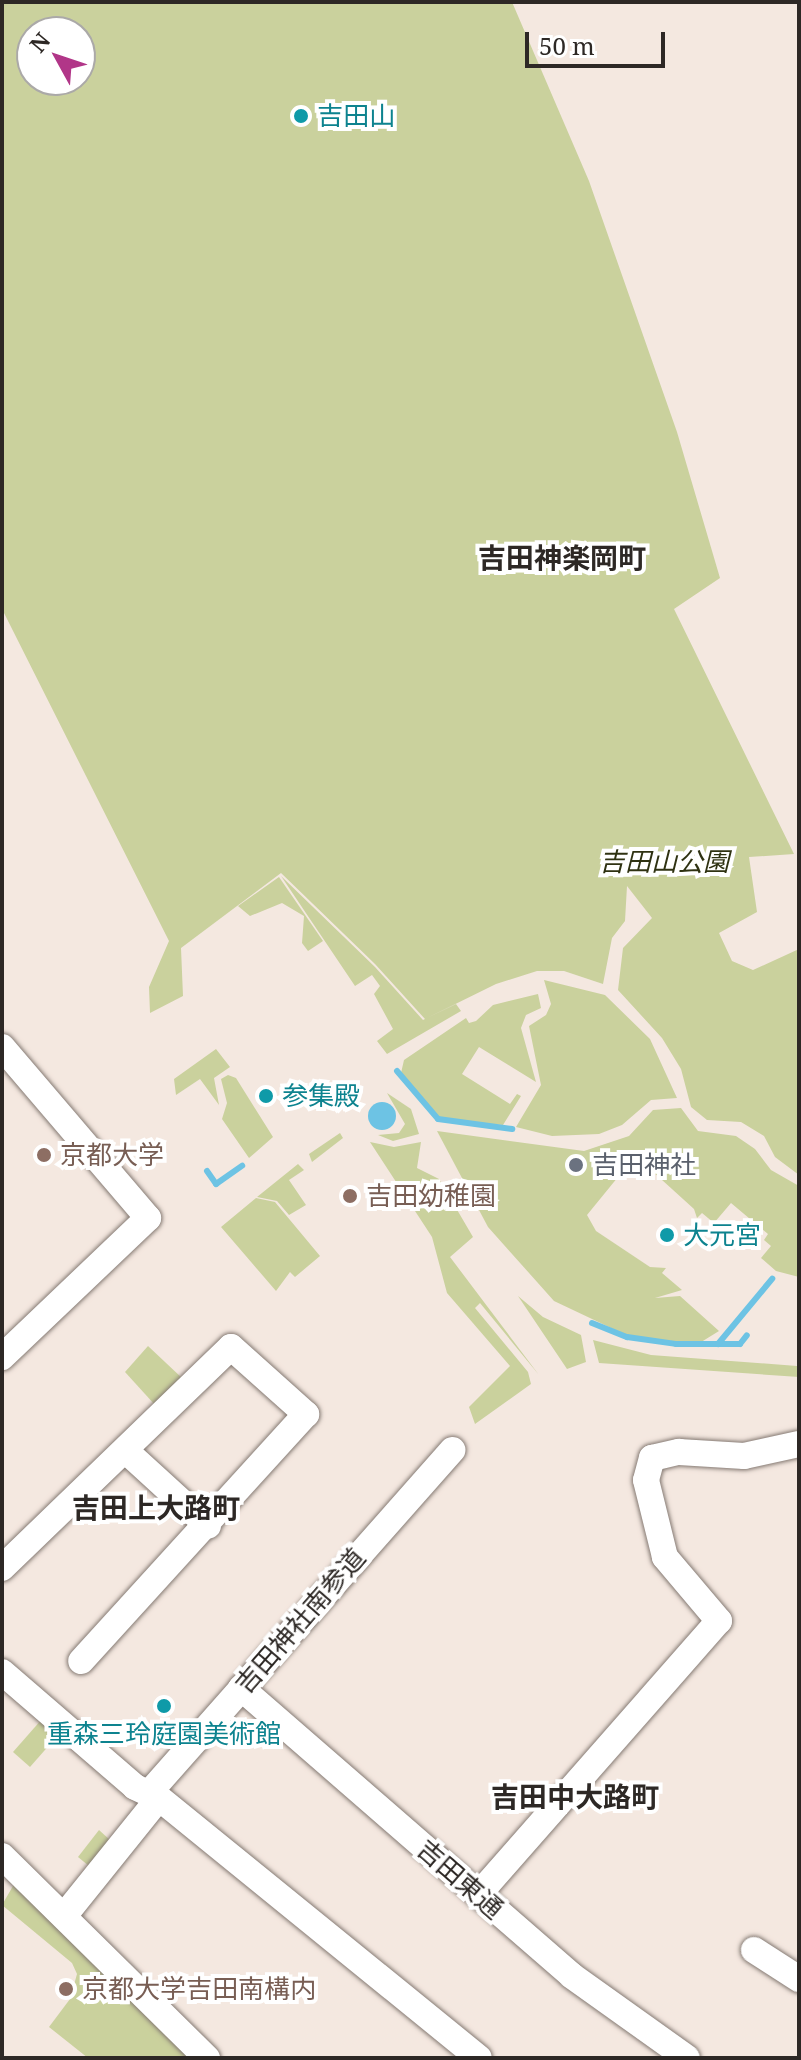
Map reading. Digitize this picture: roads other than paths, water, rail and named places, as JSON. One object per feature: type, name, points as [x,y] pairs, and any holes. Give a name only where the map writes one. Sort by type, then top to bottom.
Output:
[{"type":"street","points":[[2,1047],[148,1218],[2,1357]]},
{"type":"street","points":[[2,1568],[231,1347],[306,1414],[208,1526],[81,1661]]},
{"type":"street","points":[[478,1895],[719,1621],[665,1557],[646,1480],[652,1458],[679,1452],[744,1456],[799,1444]]},
{"type":"street","name":"吉田神社南参道","points":[[64,1916],[154,1796],[241,1688],[452,1450]]},
{"type":"street","points":[[126,1451],[208,1526]]},
{"type":"street","points":[[2,1672],[135,1787],[154,1796],[479,2058]]},
{"type":"street","name":"吉田東通","points":[[241,1688],[572,1976],[687,2058]]},
{"type":"street","points":[[2,1856],[207,2058]]},
{"type":"street","points":[[754,1950],[799,1979]]},
{"type":"water","points":[[382,1102],[392,1106],[396,1116],[392,1126],[382,1130],[372,1126],[368,1116],[372,1106]]},
{"type":"waterway","points":[[397,1071],[438,1119],[512,1129]]},
{"type":"waterway","points":[[207,1171],[216,1184],[242,1166]]},
{"type":"waterway","points":[[718,1344],[772,1279]]},
{"type":"waterway","points":[[592,1323],[627,1337],[676,1344],[740,1344],[747,1335]]},
{"type":"place","name":"吉田山","points":[[301,116]]},
{"type":"place","name":"参集殿","points":[[266,1096]]},
{"type":"place","name":"京都大学","points":[[44,1155]]},
{"type":"place","name":"吉田神社","points":[[576,1165]]},
{"type":"place","name":"吉田幼稚園","points":[[350,1196]]},
{"type":"place","name":"大元宮","points":[[667,1235]]},
{"type":"place","name":"重森三玲庭園美術館","points":[[164,1706]]},
{"type":"place","name":"京都大学吉田南構内","points":[[66,1989]]},
{"type":"district","name":"吉田神楽岡町","points":[[562,557]]},
{"type":"district","name":"吉田上大路町","points":[[156,1507]]},
{"type":"district","name":"吉田中大路町","points":[[575,1796]]},
{"type":"park label","name":"吉田山公園","points":[[664,862]]}]
